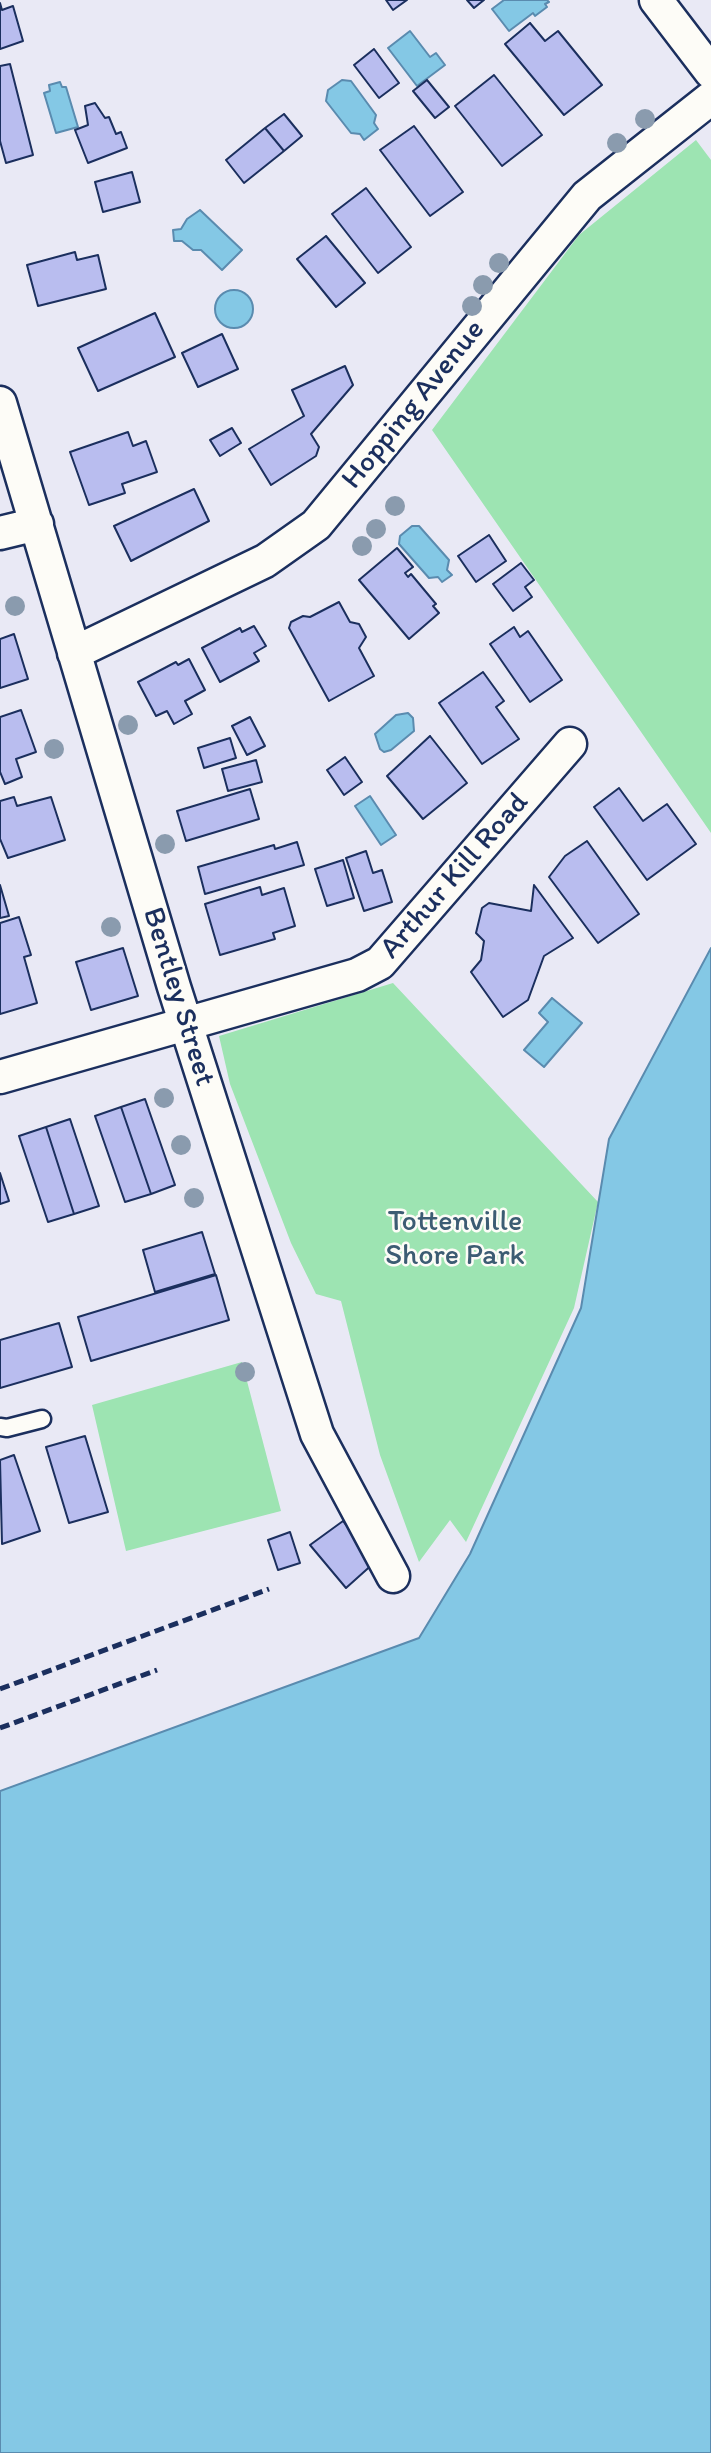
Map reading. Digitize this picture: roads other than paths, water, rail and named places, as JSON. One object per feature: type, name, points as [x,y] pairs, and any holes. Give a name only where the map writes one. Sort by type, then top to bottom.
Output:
[{"type":"street","points":[[656,0],[711,72]]},
{"type":"street","name":"Hopping Avenue","points":[[74,653],[265,561],[316,525],[587,196],[711,98]]},
{"type":"street","name":"Bentley Street","points":[[0,403],[186,1025],[317,1434],[393,1576]]},
{"type":"street","points":[[0,533],[37,524]]},
{"type":"street","name":"Arthur Kill Road","points":[[0,1077],[357,975],[380,963],[570,744]]},
{"type":"lane","points":[[0,1427],[7,1428],[42,1419]]},
{"type":"water","points":[[504,0],[549,2],[545,4],[547,7],[535,16],[533,13],[509,31],[492,9]]},
{"type":"water","points":[[410,31],[430,57],[436,53],[445,65],[417,86],[388,48]]},
{"type":"water","points":[[342,80],[351,81],[376,115],[374,123],[378,129],[364,140],[360,134],[351,133],[326,101],[328,90]]},
{"type":"water","points":[[60,82],[62,87],[66,87],[78,127],[56,133],[44,93],[50,91],[49,85]]},
{"type":"water","points":[[200,210],[242,250],[222,270],[201,250],[193,250],[182,241],[174,241],[173,230],[181,229],[187,219]]},
{"type":"water","points":[[234,290],[248,295],[253,309],[248,323],[234,328],[220,323],[215,309],[220,295]]},
{"type":"water","points":[[412,526],[419,526],[449,560],[447,570],[452,575],[442,582],[438,577],[429,578],[399,544],[400,536]]},
{"type":"water","points":[[408,713],[413,718],[414,731],[391,750],[384,752],[380,749],[375,734],[396,715]]},
{"type":"water","points":[[370,796],[396,835],[381,845],[355,806]]},
{"type":"water","points":[[711,948],[711,2453],[0,2453],[0,1791],[419,1638],[470,1554],[581,1308],[609,1139]]},
{"type":"water","points":[[552,998],[582,1023],[544,1067],[524,1050],[548,1022],[539,1013]]},
{"type":"railway","points":[[0,1689],[269,1589]]},
{"type":"railway","points":[[0,1728],[157,1670]]},
{"type":"park label","name":"Tottenville Shore Park","points":[[455,1239]]}]
